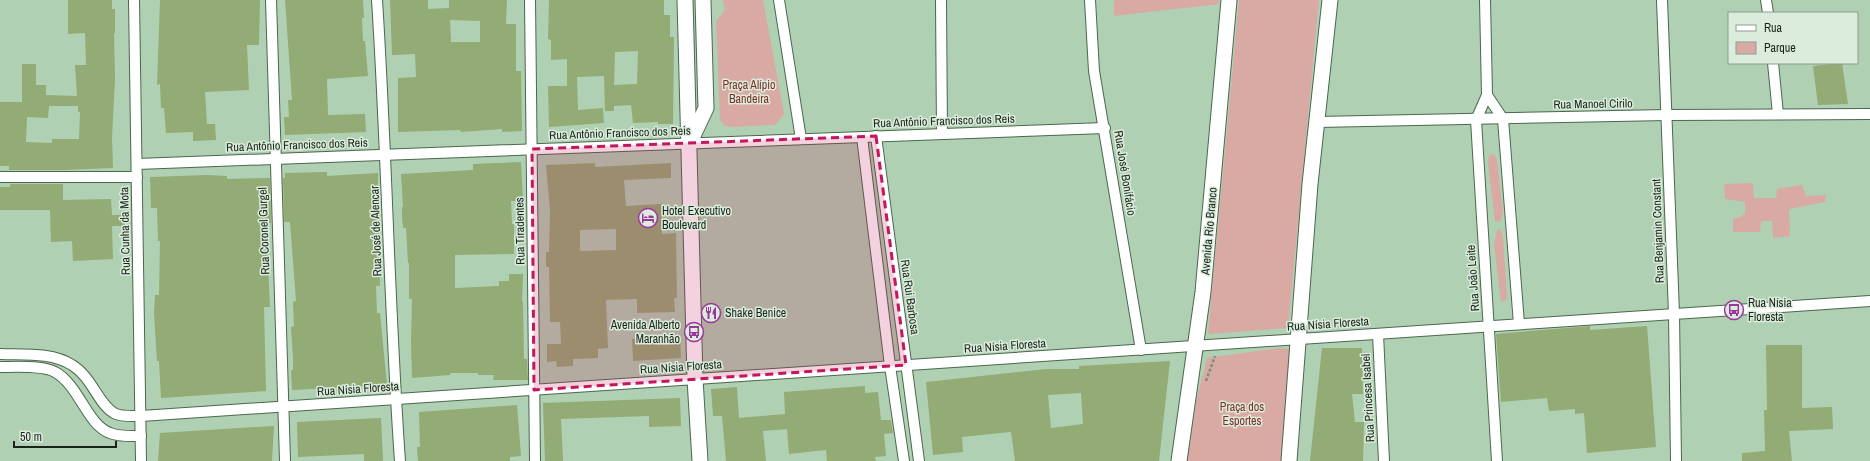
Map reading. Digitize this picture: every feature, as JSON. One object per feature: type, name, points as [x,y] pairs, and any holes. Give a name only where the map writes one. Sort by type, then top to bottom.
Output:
[{"type":"main road","points":[[685,0],[690,143],[695,379],[700,461]]},
{"type":"main road","points":[[690,143],[706,108],[703,0]]},
{"type":"main road","name":"Avenida Rio Branco","points":[[1179,461],[1205,277],[1229,0]]},
{"type":"main road","points":[[1290,461],[1304,261],[1330,0]]},
{"type":"street","name":"Rua Cunha da Mota","points":[[134,0],[141,461]]},
{"type":"street","name":"Rua Coronel Gurgel","points":[[271,0],[285,461]]},
{"type":"street","name":"Rua José de Alencar","points":[[377,0],[386,155],[400,461]]},
{"type":"street","name":"Rua Tiradentes","points":[[530,0],[535,461]]},
{"type":"street","points":[[779,0],[801,139]]},
{"type":"street","points":[[942,0],[942,134]]},
{"type":"street","name":"Rua José Bonifácio","points":[[1090,0],[1094,71],[1105,128],[1141,350]]},
{"type":"street","name":"Rua João Leite","points":[[1485,0],[1487,95],[1476,120],[1497,461]]},
{"type":"street","name":"Rua Benjamin Constant","points":[[1662,0],[1674,314],[1676,461]]},
{"type":"street","points":[[1766,0],[1768,12]]},
{"type":"street","points":[[1773,64],[1778,114]]},
{"type":"street","points":[[1487,95],[1503,119],[1518,324]]},
{"type":"street","name":"Rua Manoel Cirilo","points":[[1317,122],[1667,115],[1870,114]]},
{"type":"street","name":"Rua Antônio Francisco dos Reis","points":[[137,164],[1105,128]]},
{"type":"street","name":"Rua Rui Barbosa","points":[[876,136],[919,460]]},
{"type":"street","points":[[862,137],[890,366],[904,461],[919,460]]},
{"type":"street","points":[[0,177],[137,177]]},
{"type":"street","points":[[875,240],[889,238]]},
{"type":"street","name":"Rua Nísia Floresta","points":[[0,354],[49,356],[61,359],[72,364],[82,372],[105,406],[115,414],[141,416],[1870,301]]},
{"type":"street","name":"Rua Princesa Isabel","points":[[1378,334],[1384,461]]},
{"type":"street","points":[[0,366],[35,368],[54,371],[73,388],[101,427],[109,433],[122,436],[141,436]]},
{"type":"highlighted area","points":[[876,136],[906,365],[534,390],[532,149]]},
{"type":"green space","name":"Praça Alípio Bandeira","points":[[723,0],[763,0],[784,114],[775,125],[731,127],[725,126],[720,120],[716,21],[725,10]]},
{"type":"green space","points":[[1114,0],[1219,0],[1219,4],[1114,16]]},
{"type":"green space","points":[[1239,0],[1319,0],[1288,328],[1208,334]]},
{"type":"green space","points":[[1491,154],[1495,155],[1497,160],[1503,211],[1501,221],[1495,222],[1488,163],[1489,156]]},
{"type":"green space","points":[[1753,183],[1754,198],[1776,198],[1777,189],[1802,185],[1806,196],[1826,195],[1825,202],[1789,209],[1790,236],[1773,238],[1772,221],[1761,221],[1760,232],[1733,232],[1733,219],[1741,217],[1745,213],[1745,202],[1725,199],[1724,184]]},
{"type":"green space","points":[[1500,229],[1503,236],[1507,296],[1506,300],[1501,302],[1494,244],[1497,230]]},
{"type":"green space","name":"Praça dos Esportes","points":[[1279,348],[1289,349],[1293,354],[1285,461],[1186,461],[1188,434],[1207,358]]},
{"type":"building","points":[[68,0],[112,0],[112,9],[115,9],[115,79],[112,138],[113,168],[9,170],[9,166],[0,166],[0,102],[22,102],[22,64],[36,64],[36,85],[46,85],[46,95],[77,96],[75,65],[86,65],[85,33],[68,34]],"holes":[[[49,106],[78,106],[78,112],[80,112],[79,139],[52,139],[52,143],[26,142],[27,117],[48,118]]]},
{"type":"building","points":[[160,0],[260,0],[259,45],[247,45],[249,90],[205,92],[207,124],[215,124],[216,140],[193,141],[193,132],[166,133],[164,108],[161,108],[160,84],[157,85]]},
{"type":"building","points":[[285,0],[363,0],[363,41],[365,41],[368,76],[327,79],[328,115],[365,114],[366,132],[285,135],[284,117],[289,117],[288,100],[292,100]]},
{"type":"building","points":[[390,0],[428,0],[428,9],[449,8],[449,0],[507,0],[506,24],[516,24],[516,71],[521,71],[522,131],[502,132],[502,129],[461,132],[460,130],[398,132],[398,78],[416,77],[415,54],[392,55]],"holes":[[[450,20],[480,21],[480,42],[451,42]]]},
{"type":"building","points":[[549,0],[664,0],[664,15],[670,15],[670,37],[674,37],[673,124],[658,124],[658,122],[633,123],[631,105],[614,106],[614,111],[605,111],[604,76],[577,77],[578,110],[603,108],[604,123],[549,127],[548,86],[567,86],[567,59],[551,60],[551,40],[548,39]],"holes":[[[638,51],[637,84],[614,85],[615,52]]]},
{"type":"building","points":[[1842,64],[1848,104],[1818,105],[1813,66]]},
{"type":"building","points":[[521,162],[523,201],[511,201],[512,224],[514,224],[514,254],[455,255],[455,288],[499,286],[499,281],[509,281],[509,274],[523,274],[522,301],[524,359],[527,359],[528,380],[493,380],[494,375],[478,375],[478,373],[450,373],[450,375],[412,378],[412,299],[409,299],[409,263],[406,228],[403,228],[402,217],[403,207],[401,174],[473,170],[473,164]]},
{"type":"building","points":[[595,163],[595,167],[671,163],[671,178],[624,180],[626,206],[661,204],[662,234],[676,233],[677,298],[674,298],[675,312],[637,313],[637,299],[606,300],[608,348],[598,349],[598,358],[573,359],[573,366],[557,367],[556,361],[547,362],[547,344],[561,344],[560,322],[550,322],[549,267],[546,267],[546,252],[549,252],[550,211],[546,165]],"holes":[[[616,229],[616,250],[580,251],[580,230]]]},
{"type":"building","points":[[327,172],[327,176],[378,173],[378,188],[373,188],[374,216],[378,216],[379,237],[380,286],[376,286],[377,313],[380,313],[387,385],[292,390],[291,370],[293,370],[293,358],[291,327],[294,326],[293,302],[296,301],[290,222],[284,222],[283,178],[285,178],[285,173]]},
{"type":"building","points":[[207,175],[227,176],[227,179],[270,178],[271,223],[266,223],[270,307],[264,307],[266,391],[161,398],[154,313],[155,295],[159,295],[160,241],[158,241],[157,208],[151,208],[150,177]]},
{"type":"building","points":[[10,184],[63,184],[63,200],[111,199],[112,215],[125,215],[125,226],[112,226],[113,259],[73,261],[72,241],[51,242],[50,210],[0,210],[0,187],[10,187]]},
{"type":"building","points":[[1590,326],[1590,330],[1647,326],[1656,447],[1587,453],[1584,413],[1575,414],[1575,409],[1549,411],[1547,398],[1501,402],[1496,334]]},
{"type":"building","points":[[680,336],[681,358],[633,361],[632,339]]},
{"type":"building","points":[[1766,345],[1802,345],[1802,408],[1832,407],[1833,429],[1789,431],[1792,461],[1742,461],[1742,453],[1765,451],[1764,410],[1767,410]]},
{"type":"building","points":[[1322,348],[1362,348],[1363,394],[1352,394],[1355,422],[1364,422],[1363,461],[1310,461]]},
{"type":"building","points":[[1170,361],[1159,461],[1015,461],[1011,432],[962,437],[963,452],[933,455],[926,382],[1046,369],[1079,369],[1079,366]],"holes":[[[1081,393],[1083,424],[1051,428],[1048,395]]]},
{"type":"building","points":[[865,386],[865,393],[878,392],[881,420],[891,420],[893,433],[884,434],[886,456],[875,457],[876,461],[827,461],[826,450],[789,454],[787,429],[763,431],[766,461],[726,461],[722,416],[713,416],[711,389],[737,387],[739,418],[785,414],[784,392]]},
{"type":"building","points":[[680,398],[681,426],[649,427],[649,416],[561,419],[563,461],[545,461],[543,403]]},
{"type":"building","points":[[517,405],[521,456],[510,457],[510,461],[418,461],[417,447],[420,447],[419,412]]},
{"type":"building","points":[[381,418],[383,461],[364,461],[364,454],[298,457],[297,422]]},
{"type":"building","points":[[274,426],[272,461],[158,461],[160,433]]},
{"type":"place","name":"Hotel Executivo Boulevard","points":[[648,218]]},
{"type":"place","name":"Rua Nísia Floresta","points":[[1734,310]]},
{"type":"place","name":"Shake Benice","points":[[711,313]]},
{"type":"place","name":"Avenida Alberto Maranhão","points":[[694,332]]}]
